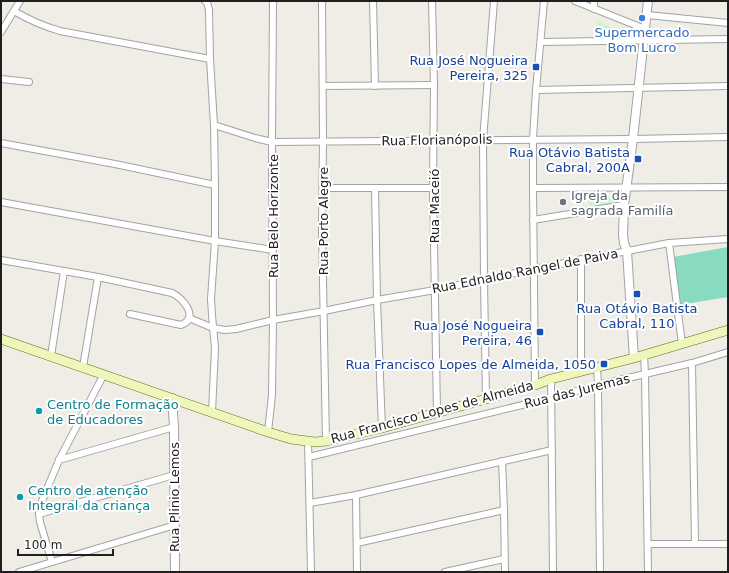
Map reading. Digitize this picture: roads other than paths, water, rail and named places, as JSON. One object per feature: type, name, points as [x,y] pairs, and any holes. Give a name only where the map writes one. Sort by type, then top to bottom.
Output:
[{"type":"main road","name":"Rua Francisco Lopes de Almeida","points":[[1,339],[268,432],[292,439],[315,442],[326,441],[382,428],[535,385],[551,379],[634,358],[728,330]]},
{"type":"street","points":[[1,32],[20,1]]},
{"type":"street","name":"Rua Belo Horizonte","points":[[268,432],[272,395],[273,320],[273,1]]},
{"type":"street","name":"Rua Porto Alegre","points":[[322,1],[322,188],[326,441]]},
{"type":"street","points":[[373,1],[374,86]]},
{"type":"street","name":"Rua Maceió","points":[[432,1],[437,412]]},
{"type":"street","points":[[486,399],[483,140],[494,1]]},
{"type":"street","points":[[535,385],[533,139],[544,1]]},
{"type":"street","points":[[575,1],[645,29]]},
{"type":"street","points":[[594,1],[594,9]]},
{"type":"street","points":[[634,358],[628,251],[623,236],[624,205],[639,88],[648,1]]},
{"type":"street","points":[[206,2],[209,10],[215,185],[215,241],[211,299],[215,348],[212,412]]},
{"type":"street","points":[[14,11],[31,21],[60,31],[210,59]]},
{"type":"street","points":[[647,15],[728,23]]},
{"type":"street","points":[[541,42],[728,39]]},
{"type":"street","points":[[1,79],[28,82]]},
{"type":"street","points":[[323,86],[434,85]]},
{"type":"street","points":[[536,90],[728,86]]},
{"type":"street","name":"Rua Florianópolis","points":[[214,125],[272,142],[728,137]]},
{"type":"street","points":[[1,143],[116,164],[215,185]]},
{"type":"street","points":[[533,188],[728,187]]},
{"type":"street","points":[[322,188],[434,188]]},
{"type":"street","points":[[375,188],[377,300],[382,428]]},
{"type":"street","points":[[1,202],[215,241],[273,250]]},
{"type":"street","points":[[533,220],[624,205]]},
{"type":"street","name":"Rua Ednaldo Rangel de Paiva","points":[[188,318],[213,328],[225,330],[236,329],[273,320],[435,290],[581,259],[669,243],[728,238]]},
{"type":"street","points":[[669,243],[682,344]]},
{"type":"street","points":[[581,259],[582,372]]},
{"type":"street","points":[[1,260],[98,277],[172,293],[186,305],[189,311],[185,324],[181,325],[130,314]]},
{"type":"street","points":[[51,356],[64,271]]},
{"type":"street","points":[[82,367],[98,277]]},
{"type":"street","name":"Rua das Juremas","points":[[309,457],[692,363],[728,352]]},
{"type":"street","points":[[644,355],[648,572]]},
{"type":"street","points":[[692,363],[695,544]]},
{"type":"street","points":[[597,367],[600,572]]},
{"type":"street","points":[[52,562],[40,522],[39,514],[42,501],[59,460],[104,374]]},
{"type":"street","points":[[551,379],[552,572]]},
{"type":"street","name":"Rua Plinio Lemos","points":[[172,398],[174,427],[175,572]]},
{"type":"street","points":[[59,460],[174,427]]},
{"type":"street","points":[[308,441],[311,572]]},
{"type":"street","points":[[310,503],[356,495],[552,450]]},
{"type":"street","points":[[502,461],[504,572]]},
{"type":"street","points":[[39,514],[174,475]]},
{"type":"street","points":[[356,495],[357,572]]},
{"type":"street","points":[[357,543],[504,510]]},
{"type":"street","points":[[18,572],[28,571],[52,562],[175,526]]},
{"type":"street","points":[[648,544],[728,544]]},
{"type":"street","points":[[445,572],[504,559]]},
{"type":"place","name":"Supermercado Bom Lucro","points":[[642,18]]},
{"type":"place","name":"Rua José Nogueira Pereira, 325","points":[[536,67]]},
{"type":"place","name":"Rua Otávio Batista Cabral, 200A","points":[[638,159]]},
{"type":"place","name":"Igreja da sagrada Familía","points":[[563,202]]},
{"type":"place","name":"Rua Otávio Batista Cabral, 110","points":[[637,294]]},
{"type":"place","name":"Rua José Nogueira Pereira, 46","points":[[540,332]]},
{"type":"place","name":"Rua Francisco Lopes de Almeida, 1050","points":[[604,364]]},
{"type":"place","name":"Centro de Formação de Educadores","points":[[39,411]]},
{"type":"place","name":"Centro de atenção Integral da criança","points":[[20,497]]}]
